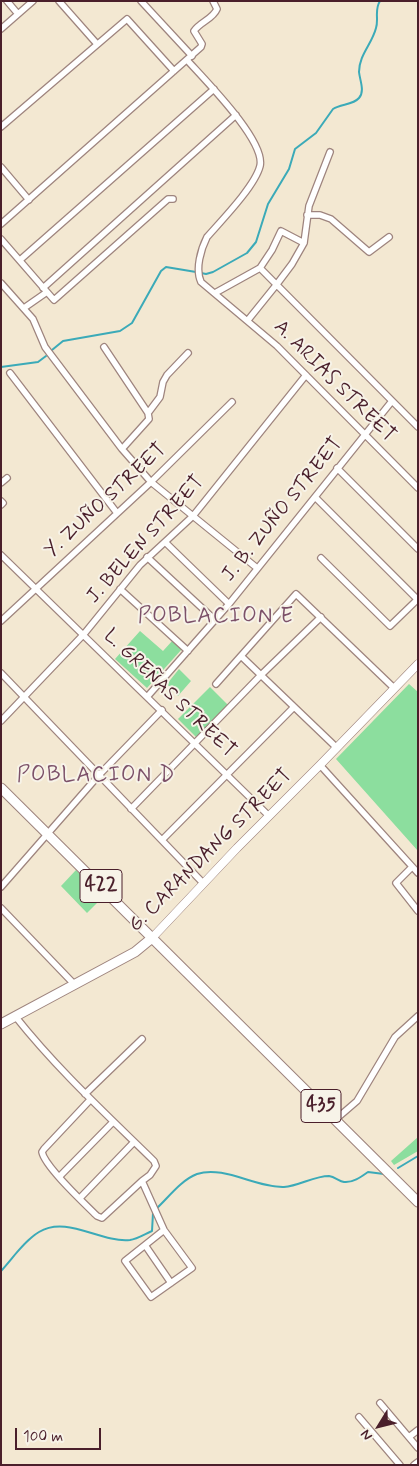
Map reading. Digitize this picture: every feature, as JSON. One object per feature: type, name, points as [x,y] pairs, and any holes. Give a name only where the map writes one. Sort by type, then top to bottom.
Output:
[{"type":"main road","name":"G. CARANDANG STREET","points":[[1,1024],[135,952],[152,938],[203,883],[418,664]]},
{"type":"main road","name":"422","points":[[1,788],[152,938]]},
{"type":"main road","name":"435","points":[[152,938],[418,1202]]},
{"type":"street","points":[[7,1],[18,14]]},
{"type":"street","points":[[1,29],[33,1]]},
{"type":"street","points":[[58,1],[97,44]]},
{"type":"street","points":[[24,308],[236,115],[141,1]]},
{"type":"street","points":[[1,224],[189,58],[202,44],[194,30],[215,13],[217,9],[213,1]]},
{"type":"street","points":[[1,127],[127,19],[174,71]]},
{"type":"street","points":[[20,260],[214,89]]},
{"type":"street","name":"A. ARIAS STREET","points":[[236,115],[257,147],[261,156],[260,165],[251,184],[203,244],[198,276],[203,285],[248,320],[306,375],[418,488]]},
{"type":"street","points":[[248,320],[292,264],[304,243],[307,215],[330,152]]},
{"type":"street","points":[[1,167],[29,200]]},
{"type":"street","points":[[1,239],[54,300],[168,199],[173,199]]},
{"type":"street","points":[[307,215],[320,215],[331,219],[369,252],[389,237]]},
{"type":"street","points":[[215,293],[260,268],[272,250],[281,231],[304,243]]},
{"type":"street","points":[[260,268],[418,427]]},
{"type":"street","points":[[2,286],[33,319],[45,347],[122,449],[151,482],[257,568]]},
{"type":"street","points":[[104,347],[148,413],[149,419],[146,424],[122,449]]},
{"type":"street","points":[[148,413],[160,397],[163,382],[167,375],[188,353]]},
{"type":"street","points":[[10,373],[118,513]]},
{"type":"street","name":"J. BELEN STREET","points":[[1,721],[84,634],[147,557],[193,516],[306,375]]},
{"type":"street","name":"J. B. ZUÑO STREET","points":[[147,697],[229,604],[392,401]]},
{"type":"street","name":"Y. ZUÑO STREET","points":[[1,622],[151,482],[232,402]]},
{"type":"street","points":[[337,468],[418,550]]},
{"type":"street","points":[[1,483],[7,478]]},
{"type":"street","points":[[315,497],[418,599],[390,626],[321,558]]},
{"type":"street","points":[[1,501],[3,503],[1,505]]},
{"type":"street","points":[[165,542],[229,604]]},
{"type":"street","name":"L. GREÑAS STREET","points":[[1,555],[269,816]]},
{"type":"street","points":[[147,557],[215,620]]},
{"type":"street","points":[[120,589],[188,651]]},
{"type":"street","points":[[216,684],[296,594],[394,688]]},
{"type":"street","points":[[131,809],[320,617]]},
{"type":"street","points":[[241,656],[337,748]]},
{"type":"street","points":[[1,673],[203,883]]},
{"type":"street","points":[[162,840],[294,707]]},
{"type":"street","points":[[1,887],[100,775],[162,710]]},
{"type":"street","points":[[320,765],[418,872]]},
{"type":"street","points":[[412,867],[396,883],[418,910]]},
{"type":"street","points":[[1,908],[74,984]]},
{"type":"street","points":[[15,1016],[51,1059],[156,1166],[150,1175],[102,1218],[97,1216],[59,1177],[42,1152],[90,1100]]},
{"type":"street","points":[[335,1120],[357,1101],[395,1037],[418,1016]]},
{"type":"street","points":[[85,1094],[142,1039]]},
{"type":"street","points":[[59,1177],[112,1123]]},
{"type":"street","points":[[80,1198],[134,1142]]},
{"type":"street","points":[[142,1181],[164,1230],[192,1268],[151,1297],[125,1262],[164,1230]]},
{"type":"street","points":[[145,1246],[171,1283]]},
{"type":"street","points":[[380,1403],[418,1448]]},
{"type":"street","points":[[359,1417],[400,1465]]},
{"type":"street","points":[[409,1437],[418,1430]]},
{"type":"street","points":[[414,1465],[418,1462]]},
{"type":"green space","points":[[140,631],[163,651],[173,640],[182,649],[147,688],[115,659]]},
{"type":"green space","points":[[179,669],[191,681],[178,696],[167,684]]},
{"type":"green space","points":[[409,684],[418,692],[418,851],[336,759]]},
{"type":"green space","points":[[210,687],[228,705],[197,738],[178,719]]},
{"type":"green space","points":[[76,870],[103,897],[87,913],[61,886]]},
{"type":"green space","points":[[418,1137],[418,1151],[394,1165],[391,1161]]},
{"type":"waterway","points":[[201,273],[213,272],[247,253],[256,242],[268,204],[289,169],[295,149],[316,133],[333,109],[354,102],[361,95],[362,89],[359,72],[361,60],[376,28],[377,8],[380,1]]},
{"type":"waterway","points":[[52,350],[63,341],[120,331],[132,323],[161,271],[166,267],[196,272]]},
{"type":"waterway","points":[[1,367],[38,362],[46,356]]},
{"type":"waterway","points":[[398,1168],[418,1156]]},
{"type":"waterway","points":[[156,1209],[186,1180],[197,1174],[207,1172],[229,1174],[262,1184],[284,1187],[323,1176],[351,1182],[368,1172],[384,1174]]},
{"type":"waterway","points":[[1,1271],[28,1240],[39,1232],[61,1226],[107,1238],[130,1240],[152,1231],[153,1213]]},
{"type":"district","name":"POBLACION E","points":[[216,617]]},
{"type":"district","name":"POBLACION D","points":[[96,776]]}]
